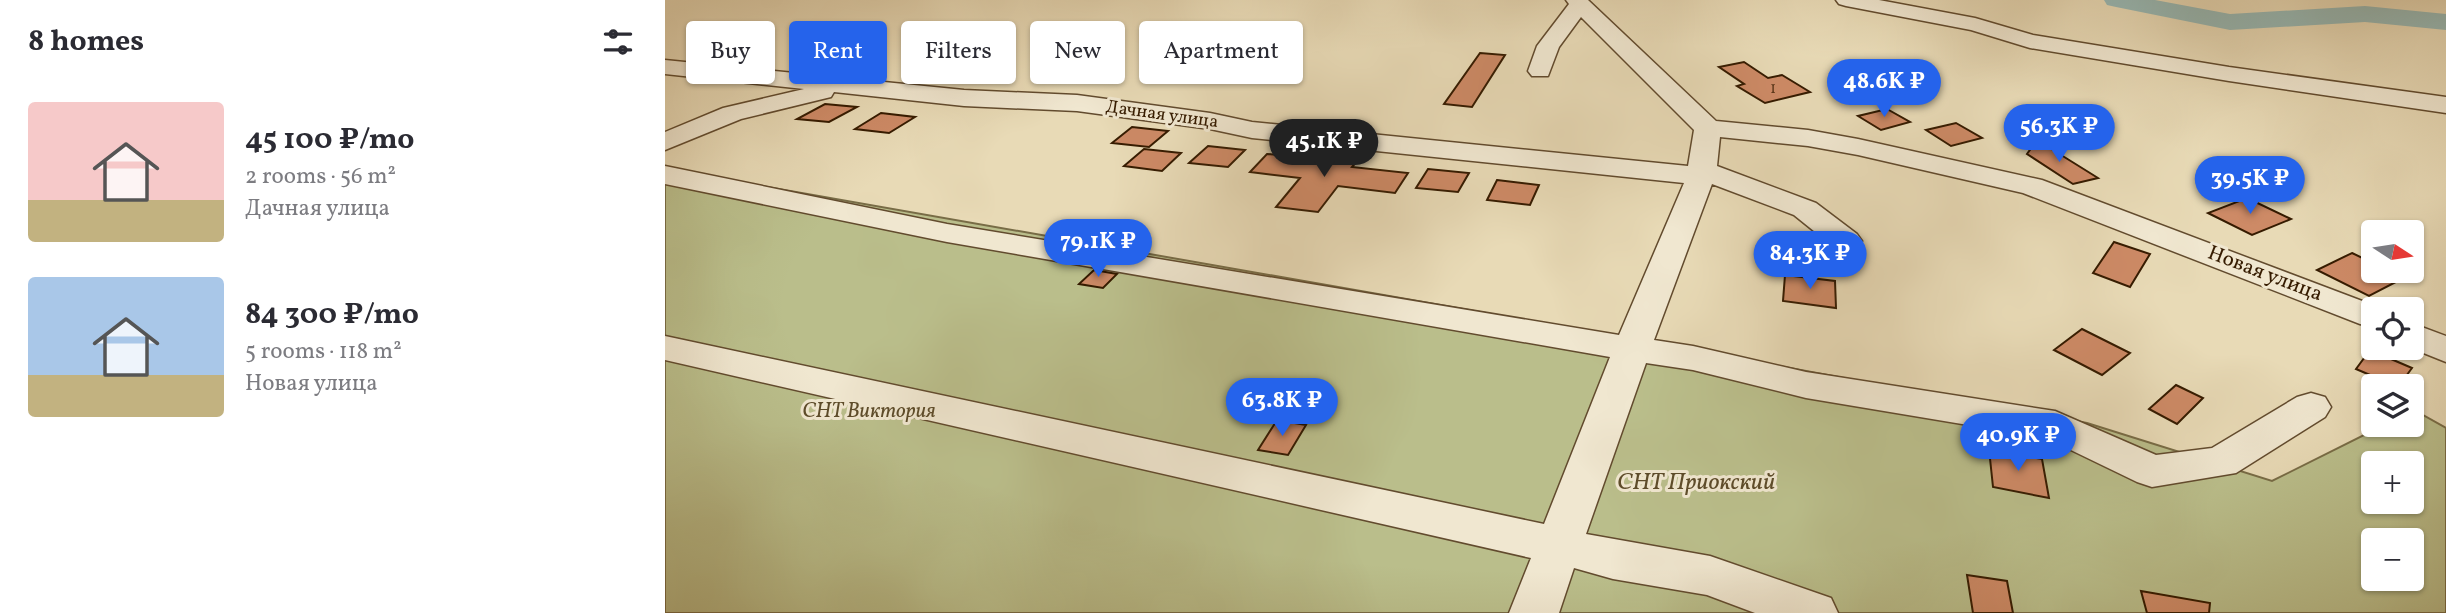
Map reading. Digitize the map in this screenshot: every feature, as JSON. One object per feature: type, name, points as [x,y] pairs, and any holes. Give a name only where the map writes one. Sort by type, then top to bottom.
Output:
[{"type":"street","points":[[1846,0],[1975,24],[2030,41],[2229,74],[2446,105]]},
{"type":"street","points":[[1534,613],[1701,173],[1708,128],[1578,2],[1548,46],[1541,71]]},
{"type":"street","name":"Дачная улица","points":[[665,67],[964,98],[1077,103],[1197,119],[1252,130],[1701,173],[1805,209],[1846,241]]},
{"type":"street","points":[[665,142],[732,113],[849,86]]},
{"type":"street","name":"Новая улица","points":[[1708,128],[1845,145],[2032,186],[2361,311]]},
{"type":"street","points":[[665,175],[947,233],[1693,358],[1806,384],[2055,425],[2152,471],[2221,462],[2311,407]]},
{"type":"street","points":[[2424,340],[2446,350]]},
{"type":"street","points":[[665,348],[1561,546],[1613,560],[1710,576],[1813,613]]},
{"type":"green space","name":"СНТ Виктория","points":[[665,169],[1617,336],[2087,423],[2272,481],[2361,436],[2424,437],[2424,416],[2446,428],[2446,613],[665,613]]},
{"type":"building","points":[[1480,53],[1505,55],[1472,107],[1444,104]]},
{"type":"building","points":[[1744,62],[1768,78],[1782,75],[1810,92],[1765,103],[1737,86],[1744,84],[1719,67]]},
{"type":"building","points":[[825,104],[857,107],[829,122],[797,119]]},
{"type":"building","points":[[1887,109],[1910,122],[1881,130],[1858,116]]},
{"type":"building","points":[[881,113],[915,117],[889,133],[855,129]]},
{"type":"building","points":[[1956,123],[1982,138],[1951,146],[1926,130]]},
{"type":"building","points":[[1132,127],[1168,131],[1149,147],[1112,143]]},
{"type":"building","points":[[2037,140],[2098,178],[2073,184],[2027,154]]},
{"type":"building","points":[[1208,146],[1245,150],[1228,167],[1189,163]]},
{"type":"building","points":[[1144,149],[1181,153],[1162,171],[1124,166]]},
{"type":"building","points":[[1267,154],[1358,160],[1352,167],[1408,173],[1395,193],[1338,186],[1318,212],[1276,207],[1300,178],[1250,172]]},
{"type":"building","points":[[1428,169],[1469,173],[1458,192],[1416,188]]},
{"type":"building","points":[[1497,180],[1539,185],[1530,205],[1487,200]]},
{"type":"building","points":[[2247,198],[2291,219],[2252,235],[2208,213]]},
{"type":"building","points":[[2114,242],[2150,254],[2130,287],[2093,273]]},
{"type":"building","points":[[2352,253],[2361,257],[2361,284],[2392,284],[2369,296],[2317,270]]},
{"type":"building","points":[[1094,270],[1117,274],[1103,288],[1079,284]]},
{"type":"building","points":[[1785,275],[1835,281],[1836,308],[1783,301]]},
{"type":"building","points":[[2082,329],[2130,353],[2102,375],[2054,350]]},
{"type":"building","points":[[2363,360],[2393,360],[2412,368],[2408,374],[2368,374],[2356,369]]},
{"type":"building","points":[[2176,385],[2203,398],[2177,424],[2149,409]]},
{"type":"building","points":[[1277,420],[1306,425],[1288,455],[1258,450]]},
{"type":"building","points":[[1989,449],[2042,459],[2049,498],[1993,487]]},
{"type":"building","points":[[1967,575],[2007,581],[2013,613],[1973,613]]},
{"type":"building","points":[[2141,591],[2210,603],[2209,613],[2147,613]]},
{"type":"waterway","points":[[2116,0],[2230,22],[2365,14],[2446,22]]},
{"type":"park label","name":"СНТ Приокский","points":[[1696,483]]}]
